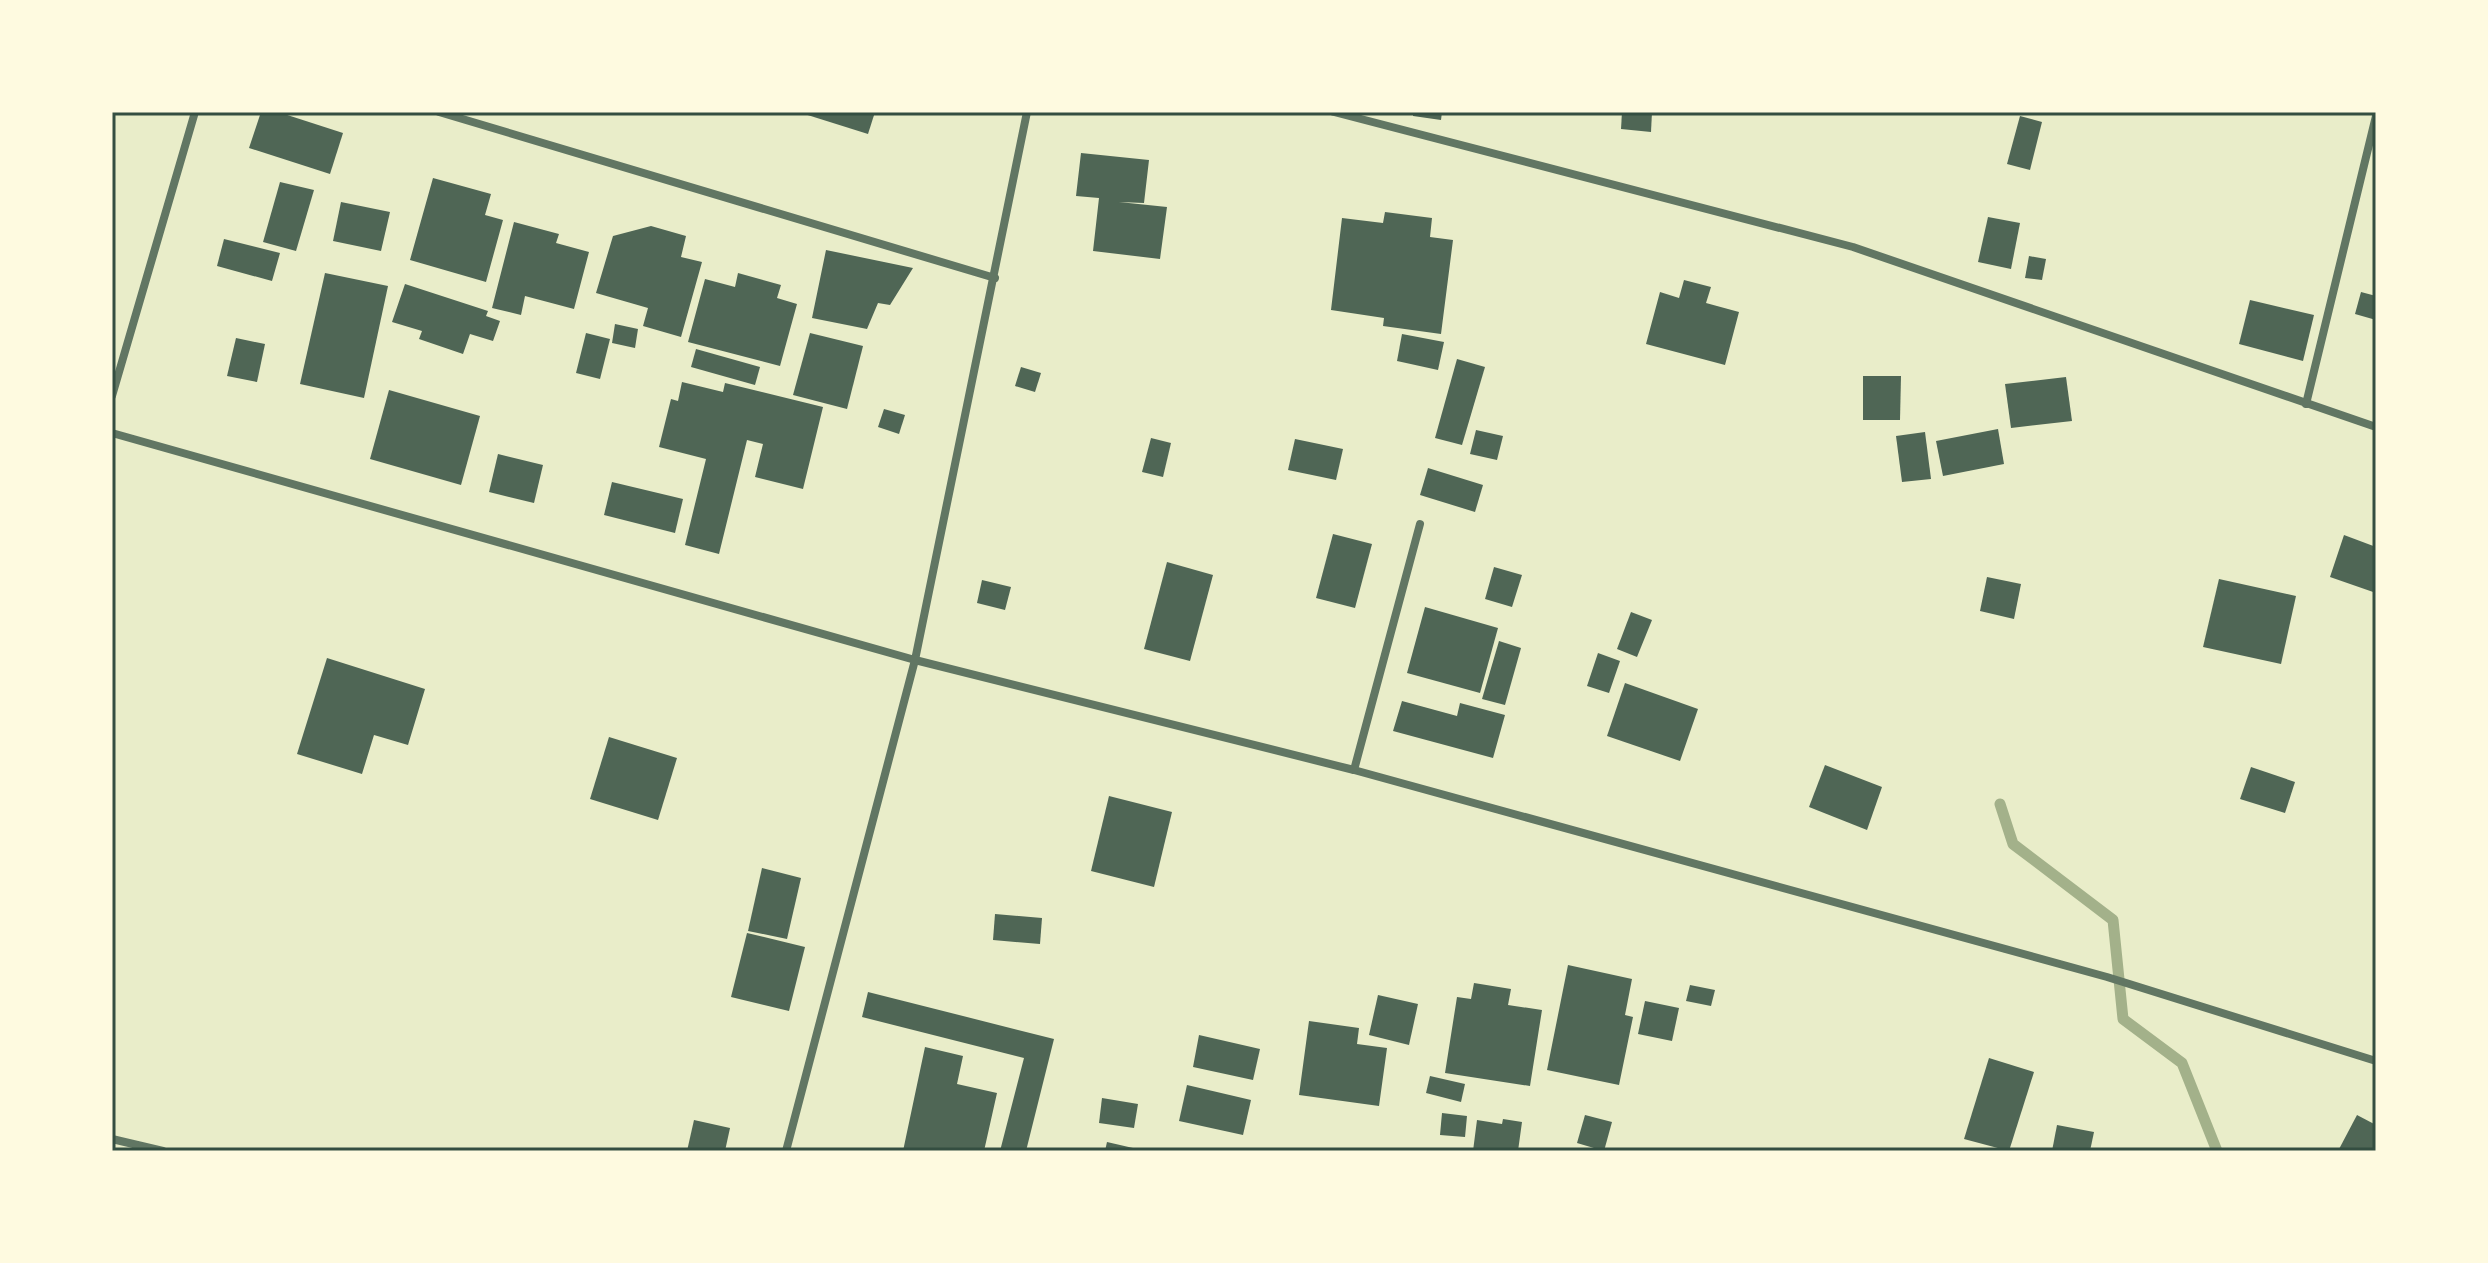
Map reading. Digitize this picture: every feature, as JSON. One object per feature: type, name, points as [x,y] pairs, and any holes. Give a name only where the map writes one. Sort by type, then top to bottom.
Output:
[{"type":"street","points":[[112,396],[195,112]]},
{"type":"street","points":[[439,112],[995,278]]},
{"type":"street","points":[[786,1151],[915,660],[1027,112]]},
{"type":"street","points":[[1334,112],[1853,247],[2376,427]]},
{"type":"street","points":[[2306,404],[2376,116]]},
{"type":"street","points":[[112,433],[915,660],[1354,770],[2135,984],[2376,1061]]},
{"type":"street","points":[[1354,770],[1420,524]]},
{"type":"street","points":[[112,1139],[163,1151]]},
{"type":"building","points":[[261,112],[278,112],[343,133],[330,174],[249,148]]},
{"type":"building","points":[[798,112],[875,112],[868,134]]},
{"type":"building","points":[[1413,112],[1442,112],[1441,120],[1413,116]]},
{"type":"building","points":[[1622,112],[1652,112],[1651,132],[1621,129]]},
{"type":"building","points":[[2020,116],[2042,122],[2030,170],[2007,164]]},
{"type":"building","points":[[1081,153],[1149,160],[1144,203],[1119,202],[1167,207],[1160,259],[1093,251],[1099,198],[1076,196]]},
{"type":"building","points":[[433,178],[491,194],[485,215],[503,220],[486,282],[410,260]]},
{"type":"building","points":[[280,182],[314,190],[296,251],[263,242]]},
{"type":"building","points":[[341,202],[390,212],[381,251],[333,241]]},
{"type":"building","points":[[1385,212],[1432,218],[1430,237],[1453,240],[1441,334],[1383,326],[1384,318],[1331,310],[1342,218],[1383,223]]},
{"type":"building","points":[[1988,217],[2020,223],[2011,269],[1978,262]]},
{"type":"building","points":[[514,222],[559,234],[556,243],[589,252],[574,309],[525,296],[521,315],[492,308]]},
{"type":"building","points":[[651,226],[686,236],[681,257],[702,262],[681,337],[643,326],[648,308],[596,293],[613,236]]},
{"type":"building","points":[[224,239],[280,253],[272,281],[217,266]]},
{"type":"building","points":[[826,250],[913,268],[890,305],[878,303],[867,329],[812,318]]},
{"type":"building","points":[[2029,256],[2046,259],[2042,280],[2025,278]]},
{"type":"building","points":[[325,273],[388,286],[364,398],[300,384]]},
{"type":"building","points":[[738,273],[781,285],[777,298],[797,304],[780,366],[688,342],[705,279],[735,287]]},
{"type":"building","points":[[1684,280],[1711,287],[1706,303],[1739,312],[1725,365],[1646,344],[1660,292],[1679,298]]},
{"type":"building","points":[[405,284],[488,311],[486,316],[500,321],[493,341],[470,334],[463,354],[419,339],[422,331],[392,322]]},
{"type":"building","points":[[2361,292],[2376,296],[2376,320],[2355,314]]},
{"type":"building","points":[[2250,300],[2314,315],[2303,361],[2239,344]]},
{"type":"building","points":[[615,324],[638,329],[635,348],[612,343]]},
{"type":"building","points":[[586,333],[610,339],[600,379],[576,373]]},
{"type":"building","points":[[810,333],[863,346],[847,409],[793,395]]},
{"type":"building","points":[[1402,334],[1444,342],[1438,370],[1397,361]]},
{"type":"building","points":[[236,338],[265,344],[257,382],[227,376]]},
{"type":"building","points":[[696,349],[760,367],[755,385],[691,367]]},
{"type":"building","points":[[1457,359],[1485,367],[1462,445],[1435,438]]},
{"type":"building","points":[[1021,367],[1041,373],[1035,392],[1015,386]]},
{"type":"building","points":[[1863,376],[1901,376],[1900,420],[1863,420]]},
{"type":"building","points":[[2066,377],[2072,421],[2011,428],[2005,384]]},
{"type":"building","points":[[682,382],[723,392],[725,383],[823,407],[803,489],[755,477],[763,444],[747,440],[719,554],[685,545],[706,459],[659,447],[671,399],[678,401]]},
{"type":"building","points":[[389,390],[480,416],[461,485],[370,459]]},
{"type":"building","points":[[884,409],[905,415],[899,434],[878,427]]},
{"type":"building","points":[[1998,429],[2004,464],[1943,476],[1936,441]]},
{"type":"building","points":[[1476,430],[1503,436],[1497,460],[1470,454]]},
{"type":"building","points":[[1925,432],[1931,479],[1902,482],[1896,436]]},
{"type":"building","points":[[1151,438],[1171,443],[1163,477],[1142,472]]},
{"type":"building","points":[[1295,439],[1343,449],[1336,480],[1288,470]]},
{"type":"building","points":[[498,454],[543,465],[534,503],[489,492]]},
{"type":"building","points":[[1428,468],[1483,485],[1475,512],[1420,495]]},
{"type":"building","points":[[612,482],[683,499],[675,533],[604,515]]},
{"type":"building","points":[[1333,534],[1372,544],[1355,608],[1316,598]]},
{"type":"building","points":[[2344,535],[2376,547],[2376,593],[2330,577]]},
{"type":"building","points":[[1167,562],[1213,575],[1190,661],[1144,649]]},
{"type":"building","points":[[1494,567],[1522,575],[1512,607],[1485,599]]},
{"type":"building","points":[[1987,577],[2021,584],[2014,619],[1980,611]]},
{"type":"building","points":[[2219,579],[2296,596],[2281,664],[2203,647]]},
{"type":"building","points":[[982,580],[1011,587],[1005,610],[977,603]]},
{"type":"building","points":[[1425,607],[1498,628],[1480,693],[1407,673]]},
{"type":"building","points":[[1631,612],[1652,620],[1637,657],[1617,649]]},
{"type":"building","points":[[1499,641],[1521,648],[1505,705],[1482,699]]},
{"type":"building","points":[[1598,653],[1620,661],[1609,693],[1587,686]]},
{"type":"building","points":[[327,658],[425,689],[408,745],[374,735],[362,774],[297,754]]},
{"type":"building","points":[[1625,683],[1698,709],[1680,761],[1607,736]]},
{"type":"building","points":[[1402,701],[1457,716],[1460,703],[1505,715],[1493,758],[1393,731]]},
{"type":"building","points":[[609,737],[677,758],[658,820],[590,799]]},
{"type":"building","points":[[1825,765],[1882,787],[1867,830],[1809,807]]},
{"type":"building","points":[[2251,767],[2295,782],[2285,813],[2240,799]]},
{"type":"building","points":[[1109,796],[1172,812],[1154,887],[1091,871]]},
{"type":"building","points":[[762,868],[801,878],[787,939],[748,931]]},
{"type":"building","points":[[995,914],[1042,918],[1040,944],[993,940]]},
{"type":"building","points":[[747,933],[805,947],[789,1011],[731,997]]},
{"type":"building","points":[[1568,965],[1632,979],[1625,1015],[1633,1017],[1619,1085],[1547,1070]]},
{"type":"building","points":[[1474,983],[1511,989],[1508,1005],[1542,1010],[1530,1086],[1445,1073],[1457,997],[1471,999]]},
{"type":"building","points":[[1690,985],[1715,990],[1711,1006],[1686,1001]]},
{"type":"building","points":[[868,992],[1054,1039],[1026,1151],[1000,1151],[1024,1058],[862,1017]]},
{"type":"building","points":[[1378,995],[1418,1004],[1409,1045],[1369,1035]]},
{"type":"building","points":[[1645,1001],[1679,1008],[1672,1041],[1638,1034]]},
{"type":"building","points":[[1309,1021],[1359,1028],[1357,1044],[1387,1048],[1379,1106],[1299,1095]]},
{"type":"building","points":[[1199,1035],[1260,1049],[1253,1080],[1193,1067]]},
{"type":"building","points":[[925,1047],[963,1056],[957,1084],[997,1093],[984,1151],[903,1151]]},
{"type":"building","points":[[1989,1058],[2034,1072],[2009,1151],[1964,1139]]},
{"type":"building","points":[[1430,1076],[1465,1084],[1461,1102],[1426,1093]]},
{"type":"building","points":[[1187,1085],[1251,1100],[1243,1135],[1179,1121]]},
{"type":"building","points":[[1102,1098],[1138,1104],[1134,1128],[1099,1123]]},
{"type":"building","points":[[1442,1113],[1467,1116],[1465,1137],[1440,1135]]},
{"type":"building","points":[[1585,1115],[1612,1122],[1604,1151],[1577,1143]]},
{"type":"building","points":[[2357,1115],[2376,1125],[2376,1151],[2338,1151]]},
{"type":"building","points":[[1503,1119],[1522,1122],[1518,1151],[1473,1151],[1477,1120],[1502,1124]]},
{"type":"building","points":[[694,1120],[730,1128],[725,1151],[687,1151]]},
{"type":"building","points":[[2057,1125],[2094,1132],[2090,1151],[2052,1151]]},
{"type":"building","points":[[1107,1142],[1133,1148],[1132,1151],[1105,1151]]},
{"type":"waterway","points":[[2000,804],[2013,844],[2113,920],[2123,1019],[2182,1063],[2217,1151]]}]
